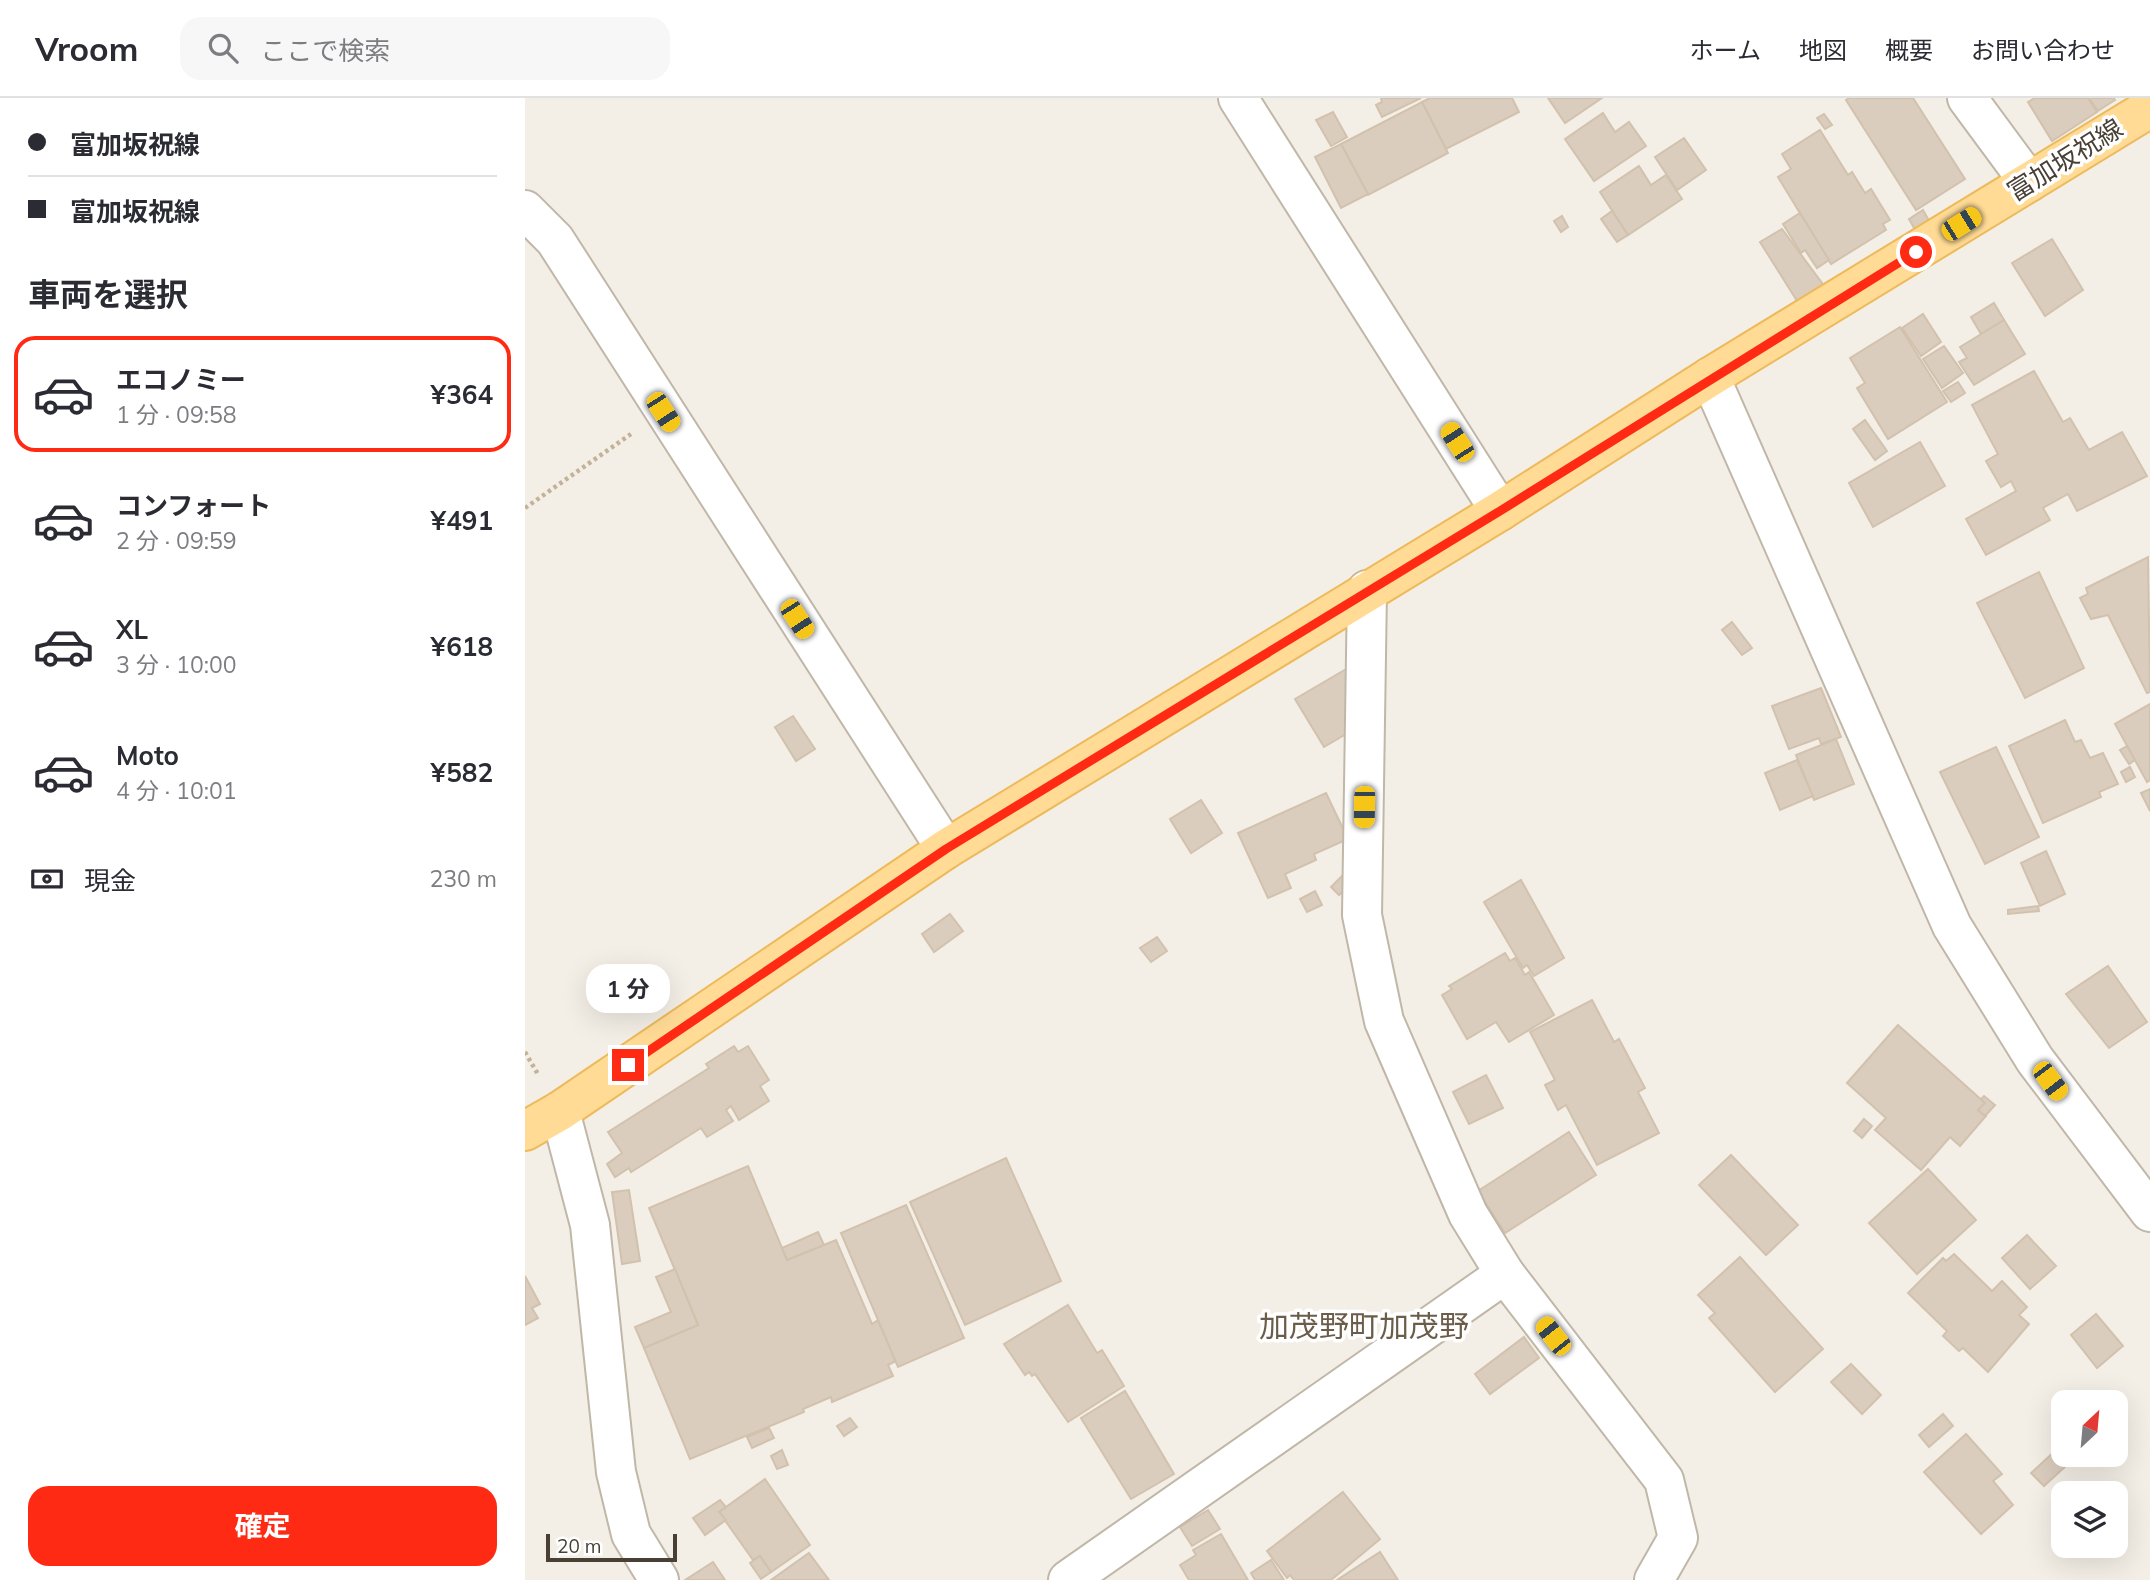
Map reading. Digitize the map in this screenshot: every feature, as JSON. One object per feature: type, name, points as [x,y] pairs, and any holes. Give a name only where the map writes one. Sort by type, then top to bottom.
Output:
[{"type":"main road","name":"富加坂祝線","points":[[525,1131],[560,1111],[946,849],[1500,511],[1710,377],[2150,108]]},
{"type":"street","points":[[1238,98],[1500,511]]},
{"type":"street","points":[[1967,98],[2029,182]]},
{"type":"street","points":[[525,211],[555,240],[946,849]]},
{"type":"street","points":[[1710,377],[1952,926],[2035,1060],[2150,1212]]},
{"type":"street","points":[[1367,590],[1362,915],[1384,1021],[1468,1214],[1506,1274],[1664,1480],[1678,1538],[1654,1580]]},
{"type":"street","points":[[560,1111],[590,1224],[616,1472],[631,1534],[659,1580]]},
{"type":"street","points":[[1068,1580],[1506,1274]]},
{"type":"path","points":[[525,508],[663,412]]},
{"type":"building","points":[[1381,98],[1421,98],[1382,117],[1376,105],[1382,102]]},
{"type":"building","points":[[1430,98],[1512,98],[1519,112],[1446,149],[1422,102]]},
{"type":"building","points":[[1548,98],[1602,98],[1565,123]]},
{"type":"building","points":[[1913,98],[1965,179],[1916,210],[1846,100]]},
{"type":"building","points":[[2035,98],[2088,98],[2097,112],[2052,141],[2028,102]]},
{"type":"building","points":[[2089,98],[2114,98],[2115,100],[2098,111]]},
{"type":"building","points":[[1422,102],[1448,153],[1368,195],[1341,144]]},
{"type":"building","points":[[1333,112],[1347,137],[1331,146],[1316,120]]},
{"type":"building","points":[[1603,113],[1615,132],[1629,122],[1646,146],[1594,181],[1565,139]]},
{"type":"building","points":[[1824,114],[1832,125],[1825,129],[1817,118]]},
{"type":"building","points":[[1820,130],[1848,175],[1852,172],[1865,193],[1871,189],[1890,220],[1883,224],[1886,230],[1831,264],[1778,177],[1791,169],[1782,154]]},
{"type":"building","points":[[1684,138],[1706,170],[1677,190],[1655,157]]},
{"type":"building","points":[[1341,144],[1368,194],[1341,208],[1315,157]]},
{"type":"building","points":[[1639,166],[1651,185],[1666,175],[1682,199],[1628,235],[1600,192]]},
{"type":"building","points":[[1923,210],[1932,226],[1918,235],[1909,219]]},
{"type":"building","points":[[1612,211],[1628,235],[1617,242],[1601,219]]},
{"type":"building","points":[[1800,213],[1829,260],[1817,268],[1805,250],[1801,253],[1783,224]]},
{"type":"building","points":[[1562,216],[1568,227],[1561,232],[1554,221]]},
{"type":"building","points":[[1782,229],[1825,287],[1799,304],[1760,242]]},
{"type":"building","points":[[2052,239],[2083,290],[2045,316],[2012,263]]},
{"type":"building","points":[[1994,303],[2004,320],[1981,334],[1971,317]]},
{"type":"building","points":[[1923,314],[1941,342],[1921,356],[1902,328]]},
{"type":"building","points":[[2004,320],[2025,354],[1974,385],[1959,362],[1967,358],[1960,347]]},
{"type":"building","points":[[1900,327],[1947,402],[1888,439],[1857,388],[1865,383],[1850,358]]},
{"type":"building","points":[[1944,346],[1963,373],[1942,388],[1923,359]]},
{"type":"building","points":[[2034,371],[2063,422],[2070,418],[2089,450],[2122,432],[2147,476],[2077,511],[2068,494],[2043,508],[2050,520],[1986,555],[1966,519],[2016,491],[2011,481],[2001,487],[1986,461],[1998,454],[1972,405]]},
{"type":"building","points":[[1958,382],[1965,393],[1951,402],[1943,391]]},
{"type":"building","points":[[1865,420],[1887,451],[1875,460],[1853,429]]},
{"type":"building","points":[[1920,442],[1945,486],[1873,527],[1849,483]]},
{"type":"building","points":[[2148,557],[2150,692],[2147,693],[2108,615],[2091,619],[2080,598],[2088,594],[2086,588]]},
{"type":"building","points":[[2039,572],[2084,668],[2025,698],[1977,603]]},
{"type":"building","points":[[1732,622],[1752,648],[1742,655],[1722,630]]},
{"type":"building","points":[[1365,658],[1360,726],[1324,747],[1295,699]]},
{"type":"building","points":[[1821,688],[1841,737],[1821,744],[1819,738],[1789,749],[1772,706]]},
{"type":"building","points":[[2150,704],[2150,780],[2147,782],[2115,724]]},
{"type":"building","points":[[793,716],[815,749],[796,761],[775,727]]},
{"type":"building","points":[[2065,720],[2075,742],[2081,740],[2090,758],[2103,753],[2118,784],[2099,792],[2101,797],[2043,823],[2009,746]]},
{"type":"building","points":[[1836,739],[1854,784],[1814,800],[1796,755]]},
{"type":"building","points":[[2127,746],[2135,760],[2129,764],[2120,750]]},
{"type":"building","points":[[1996,747],[2039,837],[1985,864],[1940,772]]},
{"type":"building","points":[[1797,760],[1813,796],[1780,810],[1765,773]]},
{"type":"building","points":[[2130,767],[2135,777],[2126,782],[2121,772]]},
{"type":"building","points":[[2150,789],[2150,811],[2141,793]]},
{"type":"building","points":[[1326,793],[1348,839],[1314,854],[1316,860],[1285,874],[1291,888],[1268,898],[1238,833]]},
{"type":"building","points":[[1201,800],[1222,833],[1191,853],[1170,819]]},
{"type":"building","points":[[2046,851],[2065,894],[2040,906],[2021,863]]},
{"type":"building","points":[[1343,875],[1351,884],[1339,895],[1331,887]]},
{"type":"building","points":[[1521,880],[1564,958],[1534,976],[1527,965],[1523,968],[1484,902]]},
{"type":"building","points":[[1315,891],[1322,905],[1307,912],[1300,899]]},
{"type":"building","points":[[2038,906],[2039,911],[2008,914],[2008,910]]},
{"type":"building","points":[[950,914],[963,931],[934,952],[922,934]]},
{"type":"building","points":[[1157,937],[1167,951],[1151,962],[1140,948]]},
{"type":"building","points":[[1505,953],[1510,961],[1515,958],[1525,975],[1529,972],[1554,1015],[1509,1042],[1496,1022],[1467,1039],[1442,995],[1452,989],[1449,986]]},
{"type":"building","points":[[2108,966],[2147,1022],[2109,1048],[2066,994]]},
{"type":"building","points":[[1592,1000],[1614,1042],[1619,1039],[1645,1088],[1638,1092],[1659,1133],[1597,1165],[1566,1105],[1558,1110],[1545,1085],[1555,1080],[1530,1032]]},
{"type":"building","points":[[1898,1025],[1985,1103],[1978,1110],[1986,1116],[1960,1146],[1950,1137],[1921,1170],[1875,1130],[1886,1118],[1847,1083]]},
{"type":"building","points":[[734,1046],[738,1052],[748,1046],[769,1080],[760,1086],[769,1101],[739,1120],[731,1106],[726,1110],[733,1121],[707,1137],[701,1128],[631,1172],[629,1168],[615,1177],[607,1164],[622,1153],[608,1132],[709,1068],[706,1064]]},
{"type":"building","points":[[1486,1075],[1503,1108],[1469,1124],[1453,1092]]},
{"type":"building","points":[[1984,1096],[1995,1105],[1985,1116],[1978,1110],[1985,1103],[1981,1099]]},
{"type":"building","points":[[1864,1119],[1872,1126],[1862,1138],[1854,1131]]},
{"type":"building","points":[[1569,1132],[1596,1175],[1505,1233],[1478,1191]]},
{"type":"building","points":[[1731,1155],[1798,1225],[1766,1255],[1699,1185]]},
{"type":"building","points":[[1006,1158],[1061,1281],[965,1325],[910,1202]]},
{"type":"building","points":[[748,1166],[787,1260],[836,1240],[872,1324],[878,1320],[896,1361],[888,1365],[893,1376],[832,1402],[831,1397],[803,1409],[804,1412],[690,1459],[644,1348],[698,1325],[649,1208]]},
{"type":"building","points":[[1928,1169],[1976,1220],[1917,1274],[1869,1223]]},
{"type":"building","points":[[629,1190],[640,1261],[622,1264],[612,1192]]},
{"type":"building","points":[[906,1205],[964,1338],[898,1367],[841,1233]]},
{"type":"building","points":[[818,1232],[824,1245],[787,1260],[782,1248]]},
{"type":"building","points":[[2027,1235],[2056,1266],[2030,1289],[2002,1258]]},
{"type":"building","points":[[1954,1254],[1992,1291],[2002,1281],[2027,1307],[2019,1315],[2029,1324],[1988,1372],[1963,1348],[1959,1351],[1943,1336],[1947,1331],[1908,1293],[1943,1258],[1946,1261]]},
{"type":"building","points":[[1740,1257],[1823,1349],[1775,1392],[1709,1318],[1715,1313],[1698,1295]]},
{"type":"building","points":[[675,1269],[698,1325],[644,1348],[635,1327],[671,1312],[656,1277]]},
{"type":"building","points":[[525,1276],[540,1304],[532,1308],[538,1318],[525,1325]]},
{"type":"building","points":[[1068,1305],[1097,1353],[1102,1350],[1124,1386],[1068,1422],[1035,1374],[1032,1376],[1029,1372],[1025,1375],[1004,1344]]},
{"type":"building","points":[[2096,1314],[2123,1346],[2097,1368],[2071,1335]]},
{"type":"building","points":[[1524,1337],[1539,1358],[1490,1394],[1475,1374]]},
{"type":"building","points":[[1851,1364],[1881,1395],[1862,1414],[1831,1382]]},
{"type":"building","points":[[1125,1391],[1174,1474],[1131,1499],[1081,1418]]},
{"type":"building","points":[[1943,1414],[1953,1426],[1929,1447],[1919,1435]]},
{"type":"building","points":[[850,1418],[857,1427],[844,1436],[837,1426]]},
{"type":"building","points":[[769,1428],[774,1438],[752,1448],[747,1437]]},
{"type":"building","points":[[1966,1434],[2002,1474],[1993,1481],[2013,1505],[1981,1534],[1924,1472]]},
{"type":"building","points":[[782,1450],[788,1465],[777,1469],[771,1456]]},
{"type":"building","points":[[2051,1455],[2051,1467],[2065,1467],[2044,1486],[2031,1473]]},
{"type":"building","points":[[765,1479],[810,1545],[771,1572],[760,1556],[753,1560],[719,1512]]},
{"type":"building","points":[[1343,1492],[1380,1539],[1331,1580],[1294,1580],[1290,1575],[1287,1578],[1267,1551]]},
{"type":"building","points":[[720,1500],[726,1507],[719,1512],[726,1520],[705,1535],[693,1518]]},
{"type":"building","points":[[1208,1510],[1220,1529],[1192,1546],[1180,1527]]},
{"type":"building","points":[[1221,1534],[1248,1580],[1189,1580],[1180,1565],[1196,1555],[1193,1550]]},
{"type":"building","points":[[1380,1552],[1398,1580],[1337,1580]]},
{"type":"building","points":[[809,1553],[829,1580],[771,1580]]},
{"type":"building","points":[[760,1556],[771,1572],[761,1579],[750,1563]]},
{"type":"building","points":[[1271,1560],[1284,1580],[1255,1580],[1251,1573]]},
{"type":"building","points":[[713,1562],[725,1580],[685,1580]]},
{"type":"district","name":"加茂野町加茂野","points":[[1364,1327]]},
{"type":"route","points":[[628,1065],[946,849],[1500,511],[1710,377],[1916,252]]}]
